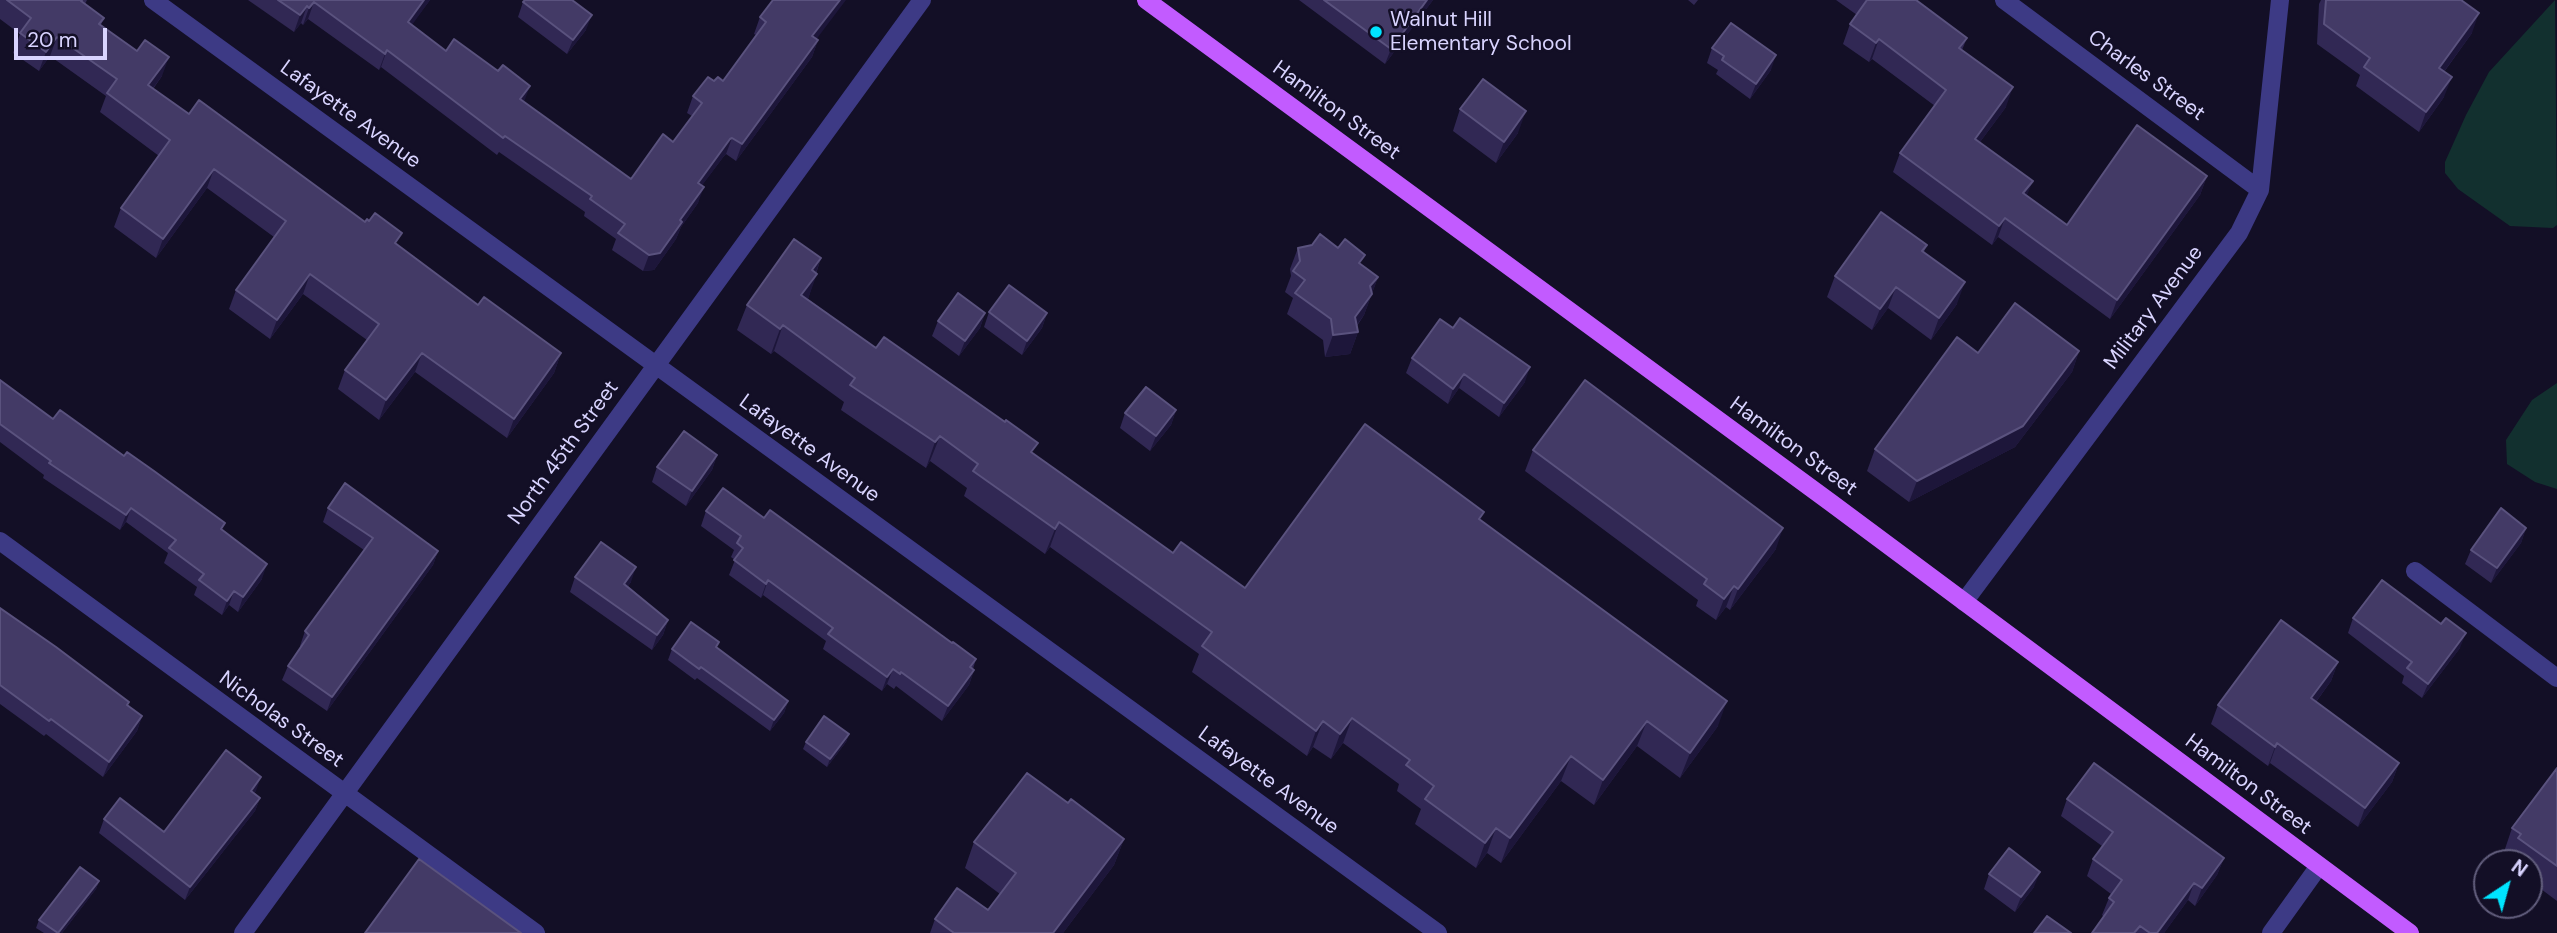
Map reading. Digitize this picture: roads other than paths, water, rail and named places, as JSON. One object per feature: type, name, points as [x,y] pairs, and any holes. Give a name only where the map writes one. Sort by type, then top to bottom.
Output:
[{"type":"main road","name":"Hamilton Street","points":[[1146,0],[2410,933]]},
{"type":"street","name":"Lafayette Avenue","points":[[153,0],[1438,933]]},
{"type":"street","name":"North 45th Street","points":[[243,933],[922,0]]},
{"type":"street","name":"Charles Street","points":[[2004,0],[2260,190]]},
{"type":"street","name":"Military Avenue","points":[[1964,603],[2239,233],[2260,190],[2280,0]]},
{"type":"street","name":"Nicholas Street","points":[[0,541],[536,933]]},
{"type":"street","points":[[2415,571],[2557,678]]},
{"type":"street","points":[[2271,933],[2319,866]]},
{"type":"place","name":"Walnut Hill Elementary School","points":[[1376,32]]}]
